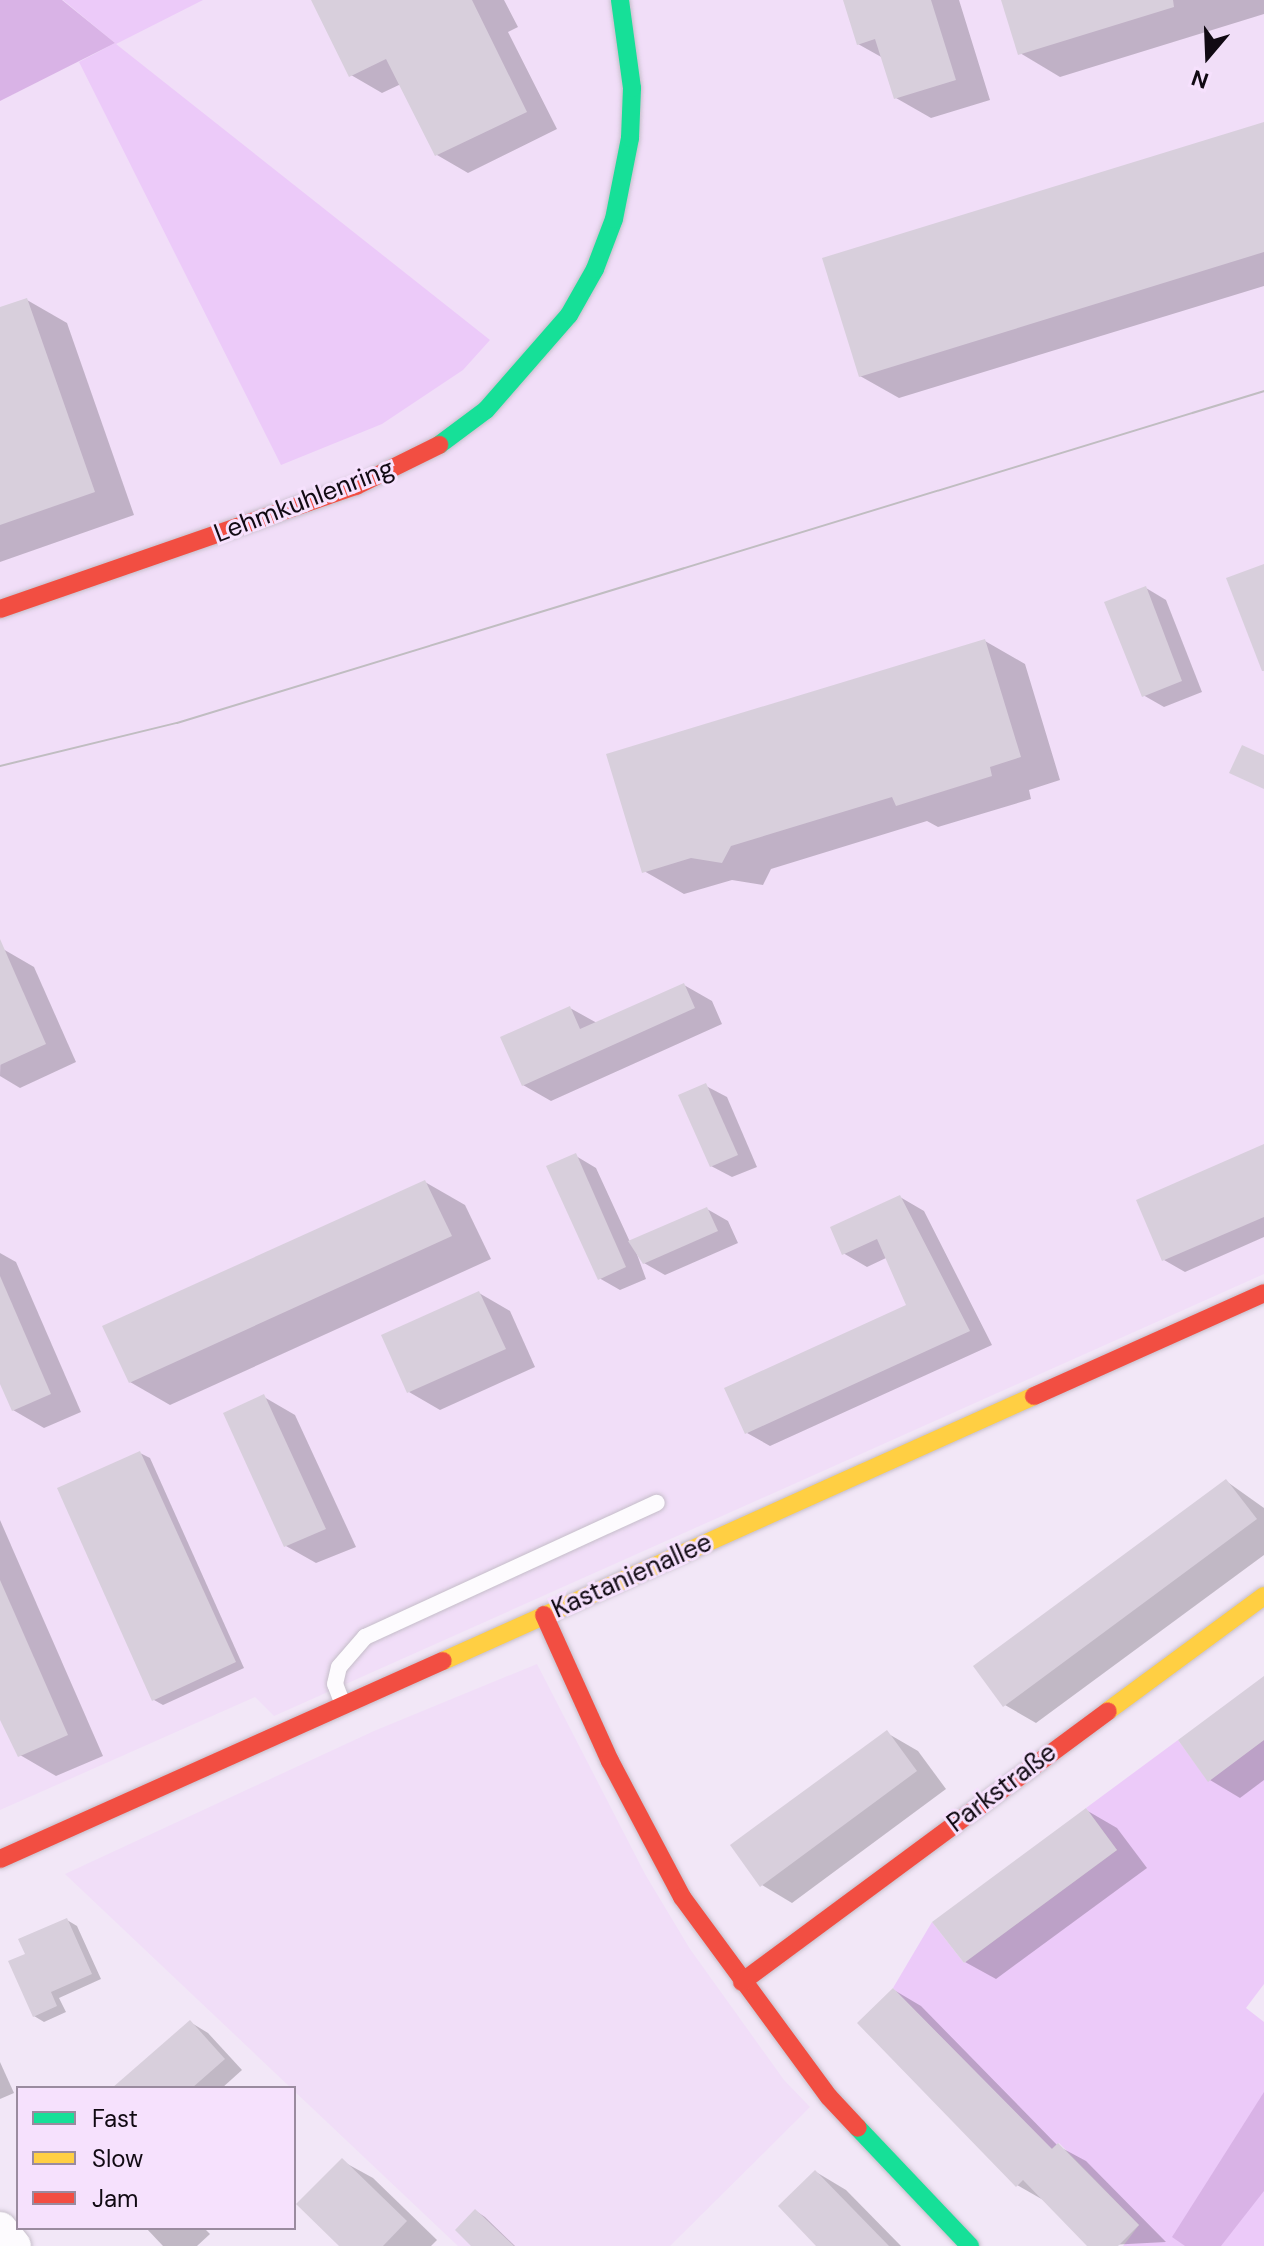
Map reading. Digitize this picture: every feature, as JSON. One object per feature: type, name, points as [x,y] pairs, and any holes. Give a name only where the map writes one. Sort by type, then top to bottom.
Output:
[{"type":"street","name":"Lehmkuhlenring","points":[[0,609],[356,486],[441,444],[486,410],[569,315],[595,269],[614,219],[630,138],[632,88],[620,0]]},
{"type":"street","name":"Kastanienallee","points":[[0,1859],[1264,1293]]},
{"type":"street","name":"Parkstraße","points":[[742,1982],[1264,1596]]},
{"type":"street","points":[[544,1615],[610,1761],[682,1897],[829,2097],[970,2246]]},
{"type":"street","points":[[0,2229],[14,2246]]},
{"type":"lane","points":[[343,1705],[335,1684],[339,1667],[365,1637],[657,1503]]},
{"type":"shaded area","points":[[0,0],[1264,0],[1264,1274],[274,1716],[255,1697],[0,1810]]},
{"type":"shaded area","points":[[0,0],[62,0],[115,43],[0,101]]},
{"type":"shaded area","points":[[63,0],[203,0],[116,44],[490,340],[463,370],[382,424],[281,465],[79,62],[115,43]]},
{"type":"shaded area","points":[[537,1664],[645,1874],[690,1949],[784,2080],[810,2107],[670,2246],[458,2246],[296,2093],[296,2086],[289,2086],[65,1874],[374,1731]]},
{"type":"shaded area","points":[[1178,1740],[1208,1781],[1264,1740],[1264,1984],[1246,2008],[1264,2022],[1264,2246],[1123,2246],[1139,2225],[1059,2143],[1051,2149],[893,1988],[932,1922],[964,1963],[1117,1850],[1086,1808]]},
{"type":"shaded area","points":[[1264,2092],[1264,2191],[1221,2246],[1185,2246],[1172,2237]]},
{"type":"building","points":[[311,0],[472,0],[527,112],[435,156],[386,59],[349,77]]},
{"type":"building","points":[[843,0],[931,0],[956,80],[894,99],[875,39],[857,45]]},
{"type":"building","points":[[1001,0],[1173,0],[1174,7],[1018,55]]},
{"type":"building","points":[[1264,122],[1264,252],[859,377],[822,258]]},
{"type":"building","points":[[27,298],[95,492],[0,525],[0,307]]},
{"type":"building","points":[[1264,564],[1264,671],[1262,671],[1226,578]]},
{"type":"building","points":[[1146,586],[1182,681],[1142,697],[1104,602]]},
{"type":"building","points":[[985,639],[1021,757],[990,767],[992,776],[896,806],[892,797],[731,846],[722,863],[691,858],[642,873],[606,754]]},
{"type":"building","points":[[1242,745],[1264,755],[1264,789],[1229,773]]},
{"type":"building","points":[[0,939],[46,1044],[0,1065]]},
{"type":"building","points":[[684,983],[695,1008],[522,1086],[500,1037],[570,1006],[580,1029]]},
{"type":"building","points":[[706,1083],[738,1155],[710,1167],[678,1095]]},
{"type":"building","points":[[1264,1144],[1264,1217],[1162,1261],[1136,1200]]},
{"type":"building","points":[[576,1153],[626,1267],[598,1280],[546,1166]]},
{"type":"building","points":[[425,1180],[452,1236],[129,1383],[102,1326]]},
{"type":"building","points":[[900,1195],[970,1331],[745,1434],[724,1388],[906,1305],[877,1239],[842,1255],[830,1227]]},
{"type":"building","points":[[707,1207],[718,1231],[643,1264],[628,1241]]},
{"type":"building","points":[[0,1276],[51,1394],[12,1411],[0,1384]]},
{"type":"building","points":[[479,1291],[506,1349],[407,1393],[381,1335]]},
{"type":"building","points":[[264,1394],[326,1529],[284,1547],[223,1413]]},
{"type":"building","points":[[140,1451],[236,1662],[152,1701],[57,1488]]},
{"type":"building","points":[[1226,1479],[1257,1519],[1003,1707],[973,1666]]},
{"type":"building","points":[[0,1580],[68,1735],[18,1757],[0,1720]]},
{"type":"building","points":[[1264,1676],[1264,1740],[1208,1782],[1178,1740]]},
{"type":"building","points":[[887,1730],[917,1771],[760,1887],[730,1845]]},
{"type":"building","points":[[1086,1808],[1117,1850],[964,1963],[932,1922]]},
{"type":"building","points":[[67,1918],[92,1974],[51,1992],[57,2006],[33,2017],[8,1961],[25,1954],[18,1939]]},
{"type":"building","points":[[893,1988],[1052,2149],[1058,2143],[1139,2225],[1118,2246],[1087,2246],[1023,2180],[1016,2187],[857,2023]]},
{"type":"building","points":[[190,2020],[225,2059],[194,2086],[114,2086]]},
{"type":"building","points":[[342,2158],[407,2221],[383,2246],[339,2246],[296,2204]]},
{"type":"building","points":[[815,2170],[889,2246],[816,2246],[778,2206]]},
{"type":"building","points":[[475,2209],[514,2246],[471,2246],[455,2230]]},
{"type":"tram line","points":[[0,766],[177,723],[1264,391]]},
{"type":"traffic: fast","points":[[439,445],[486,410],[569,315],[595,269],[614,219],[630,138],[632,88],[620,0]]},
{"type":"traffic: fast","points":[[858,2128],[970,2246]]},
{"type":"traffic: slow","points":[[443,1661],[1034,1396]]},
{"type":"traffic: slow","points":[[1108,1711],[1264,1596]]},
{"type":"traffic: jam","points":[[0,609],[356,486],[439,445]]},
{"type":"traffic: jam","points":[[1034,1396],[1264,1293]]},
{"type":"traffic: jam","points":[[544,1615],[610,1761],[682,1897],[829,2097],[858,2128]]},
{"type":"traffic: jam","points":[[0,1859],[443,1661]]},
{"type":"traffic: jam","points":[[742,1982],[1108,1711]]}]
